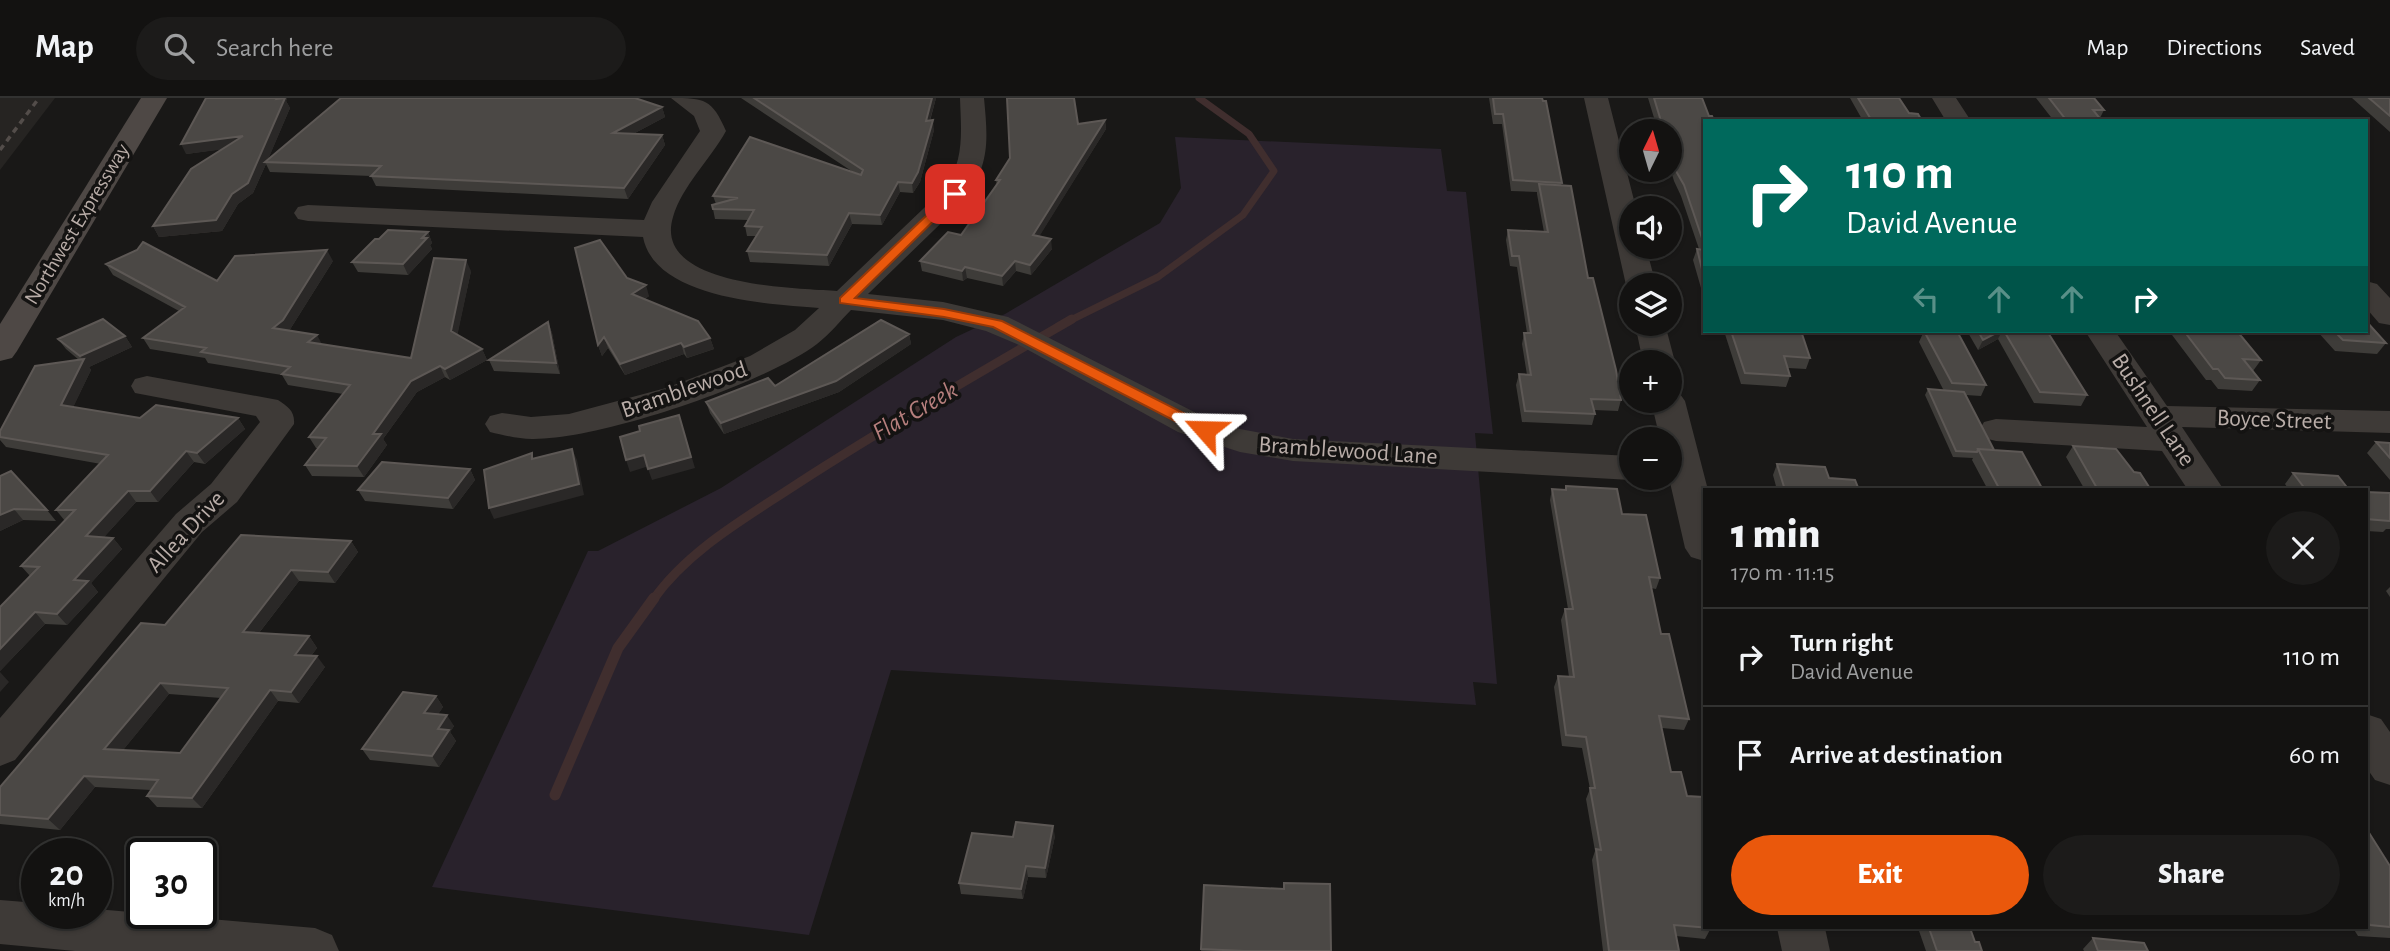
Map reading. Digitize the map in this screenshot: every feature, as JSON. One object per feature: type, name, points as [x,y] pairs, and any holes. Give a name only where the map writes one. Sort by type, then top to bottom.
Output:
[{"type":"main road","name":"Northwest Expressway","points":[[0,351],[154,98]]},
{"type":"street","points":[[308,213],[655,229],[665,202],[700,155],[713,131],[705,112],[683,98]]},
{"type":"street","name":"Bramblewood","points":[[502,424],[531,428],[569,425],[621,413],[678,395],[761,363],[788,349],[844,301],[966,181],[972,169],[974,155],[972,98]]},
{"type":"street","points":[[1596,98],[1619,196]]},
{"type":"street","points":[[1944,98],[1958,119]]},
{"type":"street","name":"Bramblewood Lane","points":[[655,229],[659,246],[667,259],[705,282],[768,293],[944,313],[998,324],[1190,424],[1221,437],[1252,445],[1293,450],[1619,467]]},
{"type":"street","points":[[2368,292],[2390,316]]},
{"type":"street","name":"Bushnell Lane","points":[[2101,333],[2205,488]]},
{"type":"street","name":"Allea Drive","points":[[0,748],[189,523],[224,493],[277,424],[278,416],[267,408],[147,386]]},
{"type":"street","name":"Boyce Street","points":[[1996,430],[2390,422]]},
{"type":"street","points":[[1682,484],[1703,545]]},
{"type":"street","points":[[2368,734],[2390,767]]},
{"type":"street","points":[[0,922],[315,951]]},
{"type":"street","points":[[1801,929],[1807,951]]},
{"type":"shaded area","points":[[0,98],[55,98],[0,170]]},
{"type":"shaded area","points":[[1175,137],[1441,149],[1447,191],[1466,192],[1493,434],[1475,433],[1497,684],[1473,682],[1476,705],[891,670],[809,935],[432,887],[588,551],[598,551],[721,488],[956,337],[1005,314],[1160,223],[1181,188]]},
{"type":"building","points":[[206,98],[285,98],[248,183],[232,194],[216,220],[153,226],[191,169],[243,136],[181,144]]},
{"type":"building","points":[[341,98],[635,98],[662,107],[613,133],[662,135],[624,188],[371,176],[381,166],[265,162]]},
{"type":"building","points":[[754,98],[932,98],[926,121],[933,120],[918,172],[912,183],[898,182],[880,215],[849,213],[827,255],[747,251],[762,227],[745,226],[754,210],[713,209],[712,205],[738,198],[713,196],[750,137],[861,175],[863,170]]},
{"type":"building","points":[[1007,98],[1074,98],[1078,124],[1105,120],[1033,235],[1051,239],[1030,265],[1015,261],[1002,276],[965,267],[962,271],[920,261],[948,232],[961,235],[1000,180],[996,180],[1010,158]]},
{"type":"building","points":[[1493,98],[1542,98],[1546,101],[1562,183],[1513,180],[1503,114],[1495,114]]},
{"type":"building","points":[[1654,98],[1702,98],[1709,116],[1713,119],[1703,119],[1703,241],[1684,185],[1682,119],[1660,119]]},
{"type":"building","points":[[1858,98],[1899,98],[1909,113],[1918,114],[1921,119],[1871,119]]},
{"type":"building","points":[[2049,98],[2094,98],[2104,110],[2093,110],[2100,119],[2065,119]]},
{"type":"building","points":[[2369,98],[2390,98],[2390,116]]},
{"type":"building","points":[[1539,184],[1571,186],[1588,278],[1593,278],[1619,388],[1619,400],[1591,399],[1595,414],[1525,411],[1519,374],[1531,375],[1524,333],[1531,333],[1519,256],[1512,256],[1508,230],[1548,232]]},
{"type":"building","points":[[388,230],[428,232],[422,238],[427,238],[403,264],[352,262],[375,239],[379,239]]},
{"type":"building","points":[[600,240],[627,278],[646,285],[632,294],[698,321],[710,338],[684,347],[681,343],[620,364],[604,337],[598,345],[575,248]]},
{"type":"building","points":[[143,242],[217,281],[235,256],[327,250],[283,320],[273,328],[317,335],[308,342],[411,358],[434,258],[466,260],[451,331],[482,349],[445,369],[440,366],[411,381],[373,434],[381,434],[357,466],[305,465],[326,438],[309,437],[350,385],[282,374],[290,367],[201,352],[206,348],[143,338],[185,307],[106,264],[137,250]]},
{"type":"building","points":[[1697,249],[1703,250],[1703,273]]},
{"type":"building","points":[[103,319],[125,336],[80,356],[58,339]]},
{"type":"building","points":[[881,320],[909,334],[836,381],[721,423],[706,402],[768,378],[775,386]]},
{"type":"building","points":[[548,322],[556,363],[489,360]]},
{"type":"building","points":[[2368,323],[2386,343],[2343,340],[2336,333],[2368,333]]},
{"type":"building","points":[[1732,333],[1802,333],[1810,358],[1784,356],[1790,376],[1745,373]]},
{"type":"building","points":[[1925,333],[1958,333],[1986,385],[1952,383]]},
{"type":"building","points":[[1979,333],[1996,333],[1983,340]]},
{"type":"building","points":[[2005,333],[2048,333],[2087,395],[2040,392]]},
{"type":"building","points":[[2186,333],[2239,333],[2261,360],[2243,359],[2260,380],[2225,378],[2218,369],[2213,369]]},
{"type":"building","points":[[84,359],[61,405],[140,418],[156,405],[238,418],[197,453],[186,451],[150,491],[128,491],[86,536],[113,538],[74,580],[88,581],[57,614],[35,612],[0,649],[0,607],[39,567],[21,566],[75,510],[56,510],[108,455],[0,437],[0,431],[35,366]]},
{"type":"building","points":[[1928,389],[1964,392],[1994,450],[1956,451]]},
{"type":"building","points":[[679,415],[691,457],[648,469],[644,455],[626,460],[620,437],[640,431],[639,426]]},
{"type":"building","points":[[2376,442],[2390,443],[2390,458]]},
{"type":"building","points":[[2073,446],[2116,449],[2134,472],[2140,473],[2150,488],[2097,488]]},
{"type":"building","points":[[572,449],[579,484],[489,508],[484,470],[532,453],[532,459]]},
{"type":"building","points":[[1978,449],[2022,452],[2042,488],[1999,488]]},
{"type":"building","points":[[382,462],[470,469],[448,498],[358,490]]},
{"type":"building","points":[[1777,464],[1825,467],[1829,478],[1855,480],[1858,488],[1784,488]]},
{"type":"building","points":[[11,471],[47,510],[14,509],[0,515],[0,476]]},
{"type":"building","points":[[2293,473],[2338,476],[2347,488],[2304,488]]},
{"type":"building","points":[[1566,486],[1617,489],[1622,514],[1646,515],[1660,578],[1649,577],[1661,634],[1669,634],[1689,719],[1659,716],[1671,772],[1681,772],[1687,796],[1703,797],[1703,927],[1674,925],[1679,951],[1609,951],[1596,849],[1601,850],[1590,788],[1595,788],[1586,737],[1566,735],[1558,676],[1574,677],[1565,609],[1573,609],[1552,489],[1566,490]]},
{"type":"building","points":[[2368,492],[2390,493],[2390,521],[2368,519]]},
{"type":"building","points":[[241,535],[351,541],[328,572],[291,570],[243,632],[309,636],[295,655],[317,656],[291,692],[270,690],[192,798],[147,796],[158,780],[84,776],[48,819],[0,815],[0,787],[141,623],[165,625]],"holes":[[[160,683],[228,688],[180,753],[104,749]]]},
{"type":"building","points":[[403,692],[436,696],[424,713],[447,715],[438,729],[449,730],[432,756],[362,749]]},
{"type":"building","points":[[1016,822],[1053,826],[1045,868],[1026,866],[1021,889],[959,883],[972,833],[1013,837]]},
{"type":"building","points":[[2368,831],[2390,866],[2390,927],[2370,925]]},
{"type":"building","points":[[1284,883],[1330,884],[1331,951],[1201,949],[1204,885],[1284,889]]},
{"type":"building","points":[[1929,929],[1970,929],[1982,951],[1937,951]]},
{"type":"building","points":[[2093,938],[2144,943],[2148,951],[2098,951]]},
{"type":"waterway","name":"Flat Creek","points":[[1069,321],[1158,277],[1243,215],[1274,171],[1249,134],[1199,98]]},
{"type":"waterway","name":"Flat Creek","points":[[653,600],[683,565],[739,522],[865,441],[1072,319]]},
{"type":"waterway","name":"Flat Creek","points":[[555,795],[618,648],[654,598]]},
{"type":"railway","points":[[0,150],[39,98]]},
{"type":"route","points":[[955,194],[844,301],[922,309],[998,324],[1205,430]]}]
